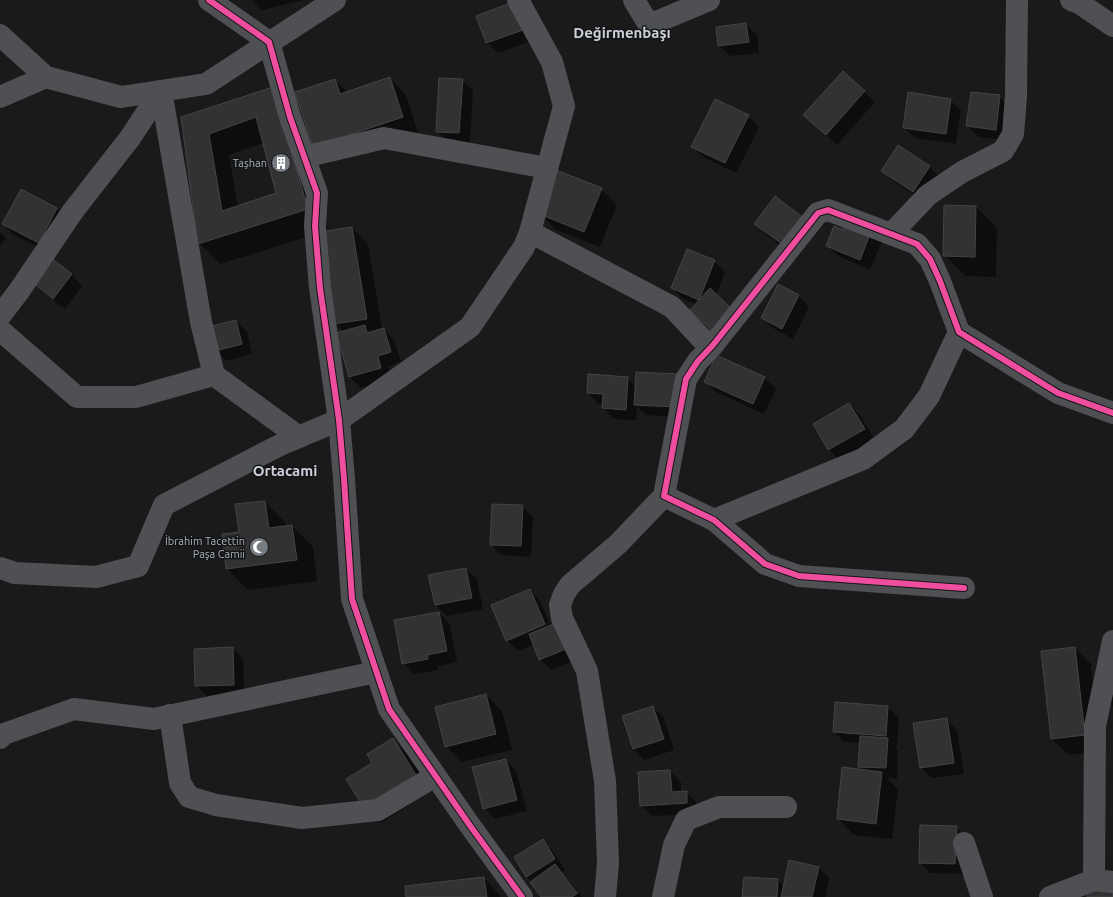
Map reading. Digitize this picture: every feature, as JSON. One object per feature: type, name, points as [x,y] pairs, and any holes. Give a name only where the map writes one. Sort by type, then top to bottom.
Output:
[{"type":"street","points":[[0,35],[46,77],[121,97],[206,84],[335,0]]},
{"type":"street","points":[[0,568],[15,573],[96,577],[138,566],[164,505],[282,444],[339,420],[470,327],[524,247],[530,232],[564,106],[552,62],[518,0]]},
{"type":"street","points":[[634,0],[649,25],[709,0]]},
{"type":"street","points":[[891,234],[928,195],[962,172],[1003,151],[1013,134],[1016,96],[1017,0]]},
{"type":"street","points":[[1071,0],[1079,3],[1113,26]]},
{"type":"street","points":[[216,3],[269,42],[290,117],[317,193],[315,226],[320,288],[339,420],[352,599],[376,672],[389,709],[522,897]]},
{"type":"street","points":[[0,97],[46,77]]},
{"type":"street","points":[[0,316],[19,291],[73,211],[130,138],[161,91]]},
{"type":"street","points":[[161,91],[201,322],[214,375],[299,436]]},
{"type":"street","points":[[304,157],[384,138],[547,168]]},
{"type":"street","points":[[605,897],[608,863],[605,780],[587,671],[562,618],[560,605],[564,594],[570,585],[618,544],[664,496],[686,379],[698,361],[713,345],[818,213],[828,210],[916,244],[930,259],[959,332],[1058,393],[1113,413]]},
{"type":"street","points":[[530,232],[672,307],[701,338],[713,345]]},
{"type":"street","points":[[0,330],[77,397],[136,397],[214,375]]},
{"type":"street","points":[[714,520],[863,459],[904,429],[929,396],[959,332]]},
{"type":"street","points":[[664,496],[714,520],[765,564],[799,576],[964,588]]},
{"type":"street","points":[[1050,897],[1103,881],[1095,726],[1113,641]]},
{"type":"street","points":[[0,738],[4,734],[74,709],[154,719],[376,672]]},
{"type":"street","points":[[170,715],[180,783],[189,797],[216,805],[302,818],[378,810],[435,776]]},
{"type":"street","points":[[663,897],[674,845],[686,820],[719,807],[786,807]]},
{"type":"street","points":[[964,843],[982,897]]},
{"type":"building","points":[[516,1],[526,29],[486,43],[476,16]]},
{"type":"building","points":[[746,23],[749,42],[718,46],[716,27]]},
{"type":"building","points":[[843,71],[865,91],[826,135],[803,115]]},
{"type":"building","points":[[390,77],[403,117],[313,147],[295,92],[335,79],[340,94]]},
{"type":"building","points":[[439,78],[463,79],[459,133],[436,132]]},
{"type":"building","name":"Taşhan","points":[[273,87],[308,209],[198,244],[181,117]],"holes":[[[256,117],[276,193],[222,211],[209,134]]]},
{"type":"building","points":[[908,92],[951,99],[946,134],[903,128]]},
{"type":"building","points":[[971,92],[1000,95],[996,130],[966,126]]},
{"type":"building","points":[[715,99],[749,115],[725,163],[691,147]]},
{"type":"building","points":[[898,145],[930,166],[913,192],[881,171]]},
{"type":"building","points":[[556,170],[602,188],[584,232],[539,214]]},
{"type":"building","points":[[21,189],[57,208],[39,243],[2,224]]},
{"type":"building","points":[[775,196],[805,219],[785,246],[754,224]]},
{"type":"building","points":[[944,205],[976,206],[975,257],[943,256]]},
{"type":"building","points":[[848,219],[872,229],[860,260],[826,246],[834,226],[843,230]]},
{"type":"building","points":[[352,227],[367,319],[334,324],[319,232]]},
{"type":"building","points":[[687,249],[715,260],[699,300],[671,288]]},
{"type":"building","points":[[50,257],[72,274],[53,299],[31,281]]},
{"type":"building","points":[[778,284],[799,295],[782,329],[761,318]]},
{"type":"building","points":[[710,288],[733,310],[713,332],[690,310]]},
{"type":"building","points":[[236,320],[242,344],[215,351],[208,327]]},
{"type":"building","points":[[365,325],[367,333],[384,328],[391,352],[378,356],[381,368],[349,377],[336,333]]},
{"type":"building","points":[[716,355],[765,377],[753,404],[704,382]]},
{"type":"building","points":[[636,372],[678,374],[677,407],[634,405]]},
{"type":"building","points":[[588,374],[628,377],[626,410],[602,408],[603,394],[587,393]]},
{"type":"building","points":[[849,403],[865,429],[828,450],[813,424]]},
{"type":"building","name":"İbrahim Tacettin Paşa Camii","points":[[265,501],[269,528],[292,525],[297,560],[226,569],[222,534],[239,532],[235,504]]},
{"type":"building","points":[[492,504],[523,505],[521,546],[490,545]]},
{"type":"building","points":[[466,568],[472,598],[435,605],[428,575]]},
{"type":"building","points":[[530,589],[545,624],[506,641],[491,605]]},
{"type":"building","points":[[439,612],[447,651],[427,655],[428,659],[402,664],[394,620]]},
{"type":"building","points":[[558,622],[568,648],[539,660],[529,634]]},
{"type":"building","points":[[233,647],[234,685],[195,686],[194,649]]},
{"type":"building","points":[[1075,647],[1085,735],[1051,739],[1041,651]]},
{"type":"building","points":[[486,694],[496,734],[445,747],[435,707]]},
{"type":"building","points":[[835,702],[888,706],[886,736],[833,732]]},
{"type":"building","points":[[653,706],[664,739],[633,749],[622,716]]},
{"type":"building","points":[[947,718],[954,763],[920,768],[913,723]]},
{"type":"building","points":[[860,736],[888,738],[886,768],[858,767]]},
{"type":"building","points":[[393,738],[416,775],[364,808],[346,779],[372,763],[367,754]]},
{"type":"building","points":[[506,759],[517,800],[483,809],[472,767]]},
{"type":"building","points":[[842,767],[882,772],[876,824],[837,819]]},
{"type":"building","points":[[670,770],[672,792],[687,791],[687,803],[640,806],[638,772]]},
{"type":"building","points":[[920,825],[957,826],[955,864],[919,863]]},
{"type":"building","points":[[543,839],[555,859],[526,877],[514,857]]},
{"type":"building","points":[[789,860],[819,867],[812,897],[781,897]]},
{"type":"building","points":[[555,864],[577,893],[572,897],[541,897],[530,882]]},
{"type":"building","points":[[484,877],[487,897],[406,897],[405,886]]},
{"type":"building","points":[[744,877],[778,879],[777,897],[742,897]]},
{"type":"building","points":[[1088,887],[1113,888],[1113,897],[1087,897]]},
{"type":"cycle path","points":[[209,0],[269,42],[290,117],[317,193],[315,226],[320,288],[339,420],[352,599],[389,709],[471,827],[522,897]]},
{"type":"cycle path","points":[[964,588],[799,576],[765,564],[714,520],[664,496],[686,379],[698,361],[713,345],[818,213],[828,210],[917,244],[930,259],[959,332],[1058,393],[1113,413]]},
{"type":"place","name":"Taşhan","points":[[281,163]]},
{"type":"place","name":"İbrahim Tacettin Paşa Camii","points":[[259,547]]},
{"type":"district","name":"Değirmenbaşı","points":[[622,33]]},
{"type":"district","name":"Ortacami","points":[[285,471]]}]
